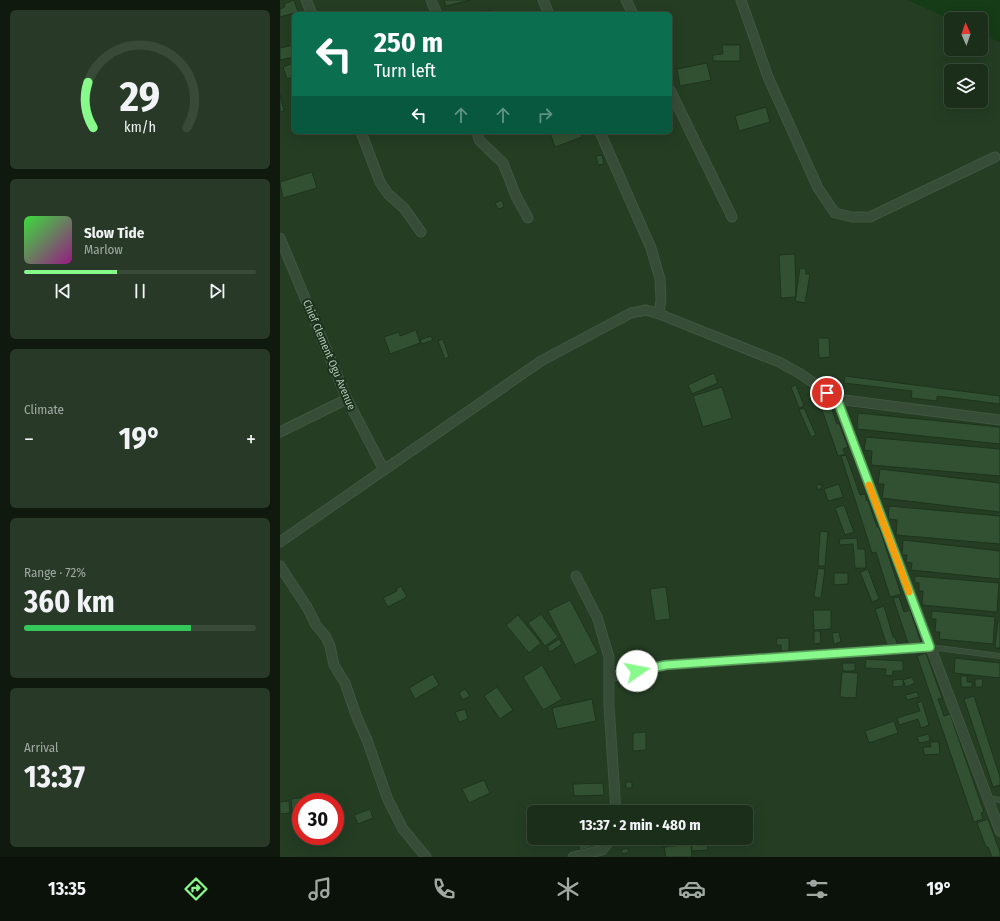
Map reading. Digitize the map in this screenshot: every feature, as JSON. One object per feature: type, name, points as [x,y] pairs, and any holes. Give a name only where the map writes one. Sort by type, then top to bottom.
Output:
[{"type":"street","points":[[306,0],[311,12]]},
{"type":"street","points":[[431,0],[436,12]]},
{"type":"street","points":[[543,0],[548,12]]},
{"type":"street","points":[[626,0],[632,12]]},
{"type":"street","points":[[740,0],[771,84],[818,188],[835,213],[852,217],[870,217],[995,157]]},
{"type":"street","points":[[672,94],[732,217]]},
{"type":"street","points":[[362,134],[380,182],[388,194],[404,208],[421,232]]},
{"type":"street","points":[[478,134],[479,140],[503,163],[516,196],[528,218]]},
{"type":"street","points":[[601,134],[651,248],[660,279],[661,300],[659,314]]},
{"type":"street","name":"Chief Clement Ogu Avenue","points":[[280,238],[347,400],[384,470]]},
{"type":"street","points":[[280,542],[541,361],[631,313],[646,310],[779,362],[799,373],[837,399],[1000,420]]},
{"type":"street","points":[[837,399],[1000,831]]},
{"type":"street","points":[[280,432],[347,400]]},
{"type":"street","points":[[280,566],[307,607],[316,625],[326,636],[334,665],[345,683],[388,800],[403,829],[426,857]]},
{"type":"street","points":[[576,576],[597,617],[609,657],[609,706],[616,805]]},
{"type":"street","points":[[609,677],[666,665],[930,647]]},
{"type":"street","points":[[573,857],[602,850],[606,845]]},
{"type":"lane","points":[[930,647],[1000,656]]},
{"type":"lane","points":[[987,798],[1000,800]]},
{"type":"shaded area","points":[[908,0],[1000,0],[1000,42],[988,37],[988,12],[944,12],[944,17]]},
{"type":"building","points":[[294,0],[298,12],[292,12],[292,14],[280,17],[280,9],[285,7],[284,4]]},
{"type":"building","points":[[444,0],[471,0],[446,6]]},
{"type":"building","points":[[292,45],[292,57],[280,60],[280,48]]},
{"type":"building","points":[[722,45],[740,45],[740,61],[713,61],[713,55],[723,54]]},
{"type":"building","points":[[707,63],[711,80],[680,86],[677,69]]},
{"type":"building","points":[[292,64],[292,78],[287,79],[283,67]]},
{"type":"building","points":[[280,94],[284,111],[280,112]]},
{"type":"building","points":[[766,107],[770,122],[739,131],[735,116]]},
{"type":"building","points":[[550,134],[581,134],[582,137],[555,147]]},
{"type":"building","points":[[602,155],[604,164],[598,165],[596,156]]},
{"type":"building","points":[[312,172],[317,188],[283,198],[280,182]]},
{"type":"building","points":[[502,200],[504,207],[498,209],[495,203]]},
{"type":"building","points":[[795,254],[796,297],[781,298],[779,255]]},
{"type":"building","points":[[800,268],[806,269],[806,274],[810,274],[805,303],[795,301]]},
{"type":"building","points":[[416,330],[420,343],[390,354],[384,337],[399,332],[400,336]]},
{"type":"building","points":[[431,336],[433,340],[422,344],[420,340]]},
{"type":"building","points":[[818,338],[829,338],[830,357],[819,358]]},
{"type":"building","points":[[443,339],[449,357],[445,359],[438,341]]},
{"type":"building","points":[[714,373],[718,383],[692,394],[688,385]]},
{"type":"building","points":[[845,376],[1000,396],[1000,404],[937,396],[937,401],[911,398],[912,391],[844,383]]},
{"type":"building","points":[[796,385],[804,406],[799,408],[791,387]]},
{"type":"building","points":[[722,387],[732,418],[703,427],[693,396]]},
{"type":"building","points":[[828,391],[833,406],[821,410],[816,395]]},
{"type":"building","points":[[831,407],[848,447],[843,449],[845,454],[838,456],[822,410]]},
{"type":"building","points":[[804,408],[816,435],[811,437],[799,410]]},
{"type":"building","points":[[858,413],[1000,427],[1000,444],[857,429]]},
{"type":"building","points":[[866,437],[1000,449],[1000,476],[871,465],[872,451],[864,450]]},
{"type":"building","points":[[846,455],[860,495],[865,494],[877,527],[879,527],[901,594],[890,597],[876,552],[872,553],[841,456]]},
{"type":"building","points":[[880,469],[1000,483],[1000,512],[882,498],[884,484],[878,484]]},
{"type":"building","points":[[821,484],[822,488],[818,490],[816,485]]},
{"type":"building","points":[[839,484],[843,497],[828,501],[824,489]]},
{"type":"building","points":[[844,505],[854,532],[845,535],[835,508]]},
{"type":"building","points":[[889,506],[1000,516],[1000,544],[896,535],[897,520],[888,519]]},
{"type":"building","points":[[820,531],[828,532],[825,566],[818,566]]},
{"type":"building","points":[[857,538],[858,549],[865,549],[866,568],[855,568],[853,544],[840,545],[839,539]]},
{"type":"building","points":[[903,540],[1000,551],[1000,579],[911,570],[912,563],[906,562],[907,555],[902,555]]},
{"type":"building","points":[[818,568],[825,569],[821,598],[814,597]]},
{"type":"building","points":[[868,569],[879,599],[872,602],[860,572]]},
{"type":"building","points":[[834,573],[848,573],[848,584],[834,585]]},
{"type":"building","points":[[915,576],[999,583],[997,612],[922,605],[923,591],[919,591],[919,583],[914,582]]},
{"type":"building","points":[[401,586],[407,597],[388,607],[383,598],[397,591],[396,589]]},
{"type":"building","points":[[666,587],[670,619],[655,621],[650,589]]},
{"type":"building","points":[[899,597],[904,612],[910,610],[921,642],[909,646],[893,598]]},
{"type":"building","points":[[570,600],[598,653],[575,665],[548,611]]},
{"type":"building","points":[[884,606],[893,637],[895,637],[898,646],[888,649],[875,609]]},
{"type":"building","points":[[813,610],[831,610],[831,629],[814,630]]},
{"type":"building","points":[[932,611],[995,617],[993,644],[939,639],[940,632],[935,632],[936,619],[931,619]]},
{"type":"building","points":[[541,614],[558,637],[545,646],[528,623]]},
{"type":"building","points":[[518,615],[541,643],[529,653],[506,625]]},
{"type":"building","points":[[998,621],[1000,621],[1000,648],[995,648]]},
{"type":"building","points":[[814,631],[820,631],[821,643],[814,644]]},
{"type":"building","points":[[839,632],[841,642],[834,644],[832,633]]},
{"type":"building","points":[[777,638],[789,638],[789,651],[781,651],[781,645],[776,645]]},
{"type":"building","points":[[559,639],[562,644],[550,652],[547,647]]},
{"type":"building","points":[[926,653],[942,698],[938,699],[944,716],[950,714],[984,812],[981,813],[983,819],[974,822],[917,656]]},
{"type":"building","points":[[955,658],[1000,663],[1000,678],[954,673]]},
{"type":"building","points":[[866,659],[903,661],[903,671],[893,671],[892,676],[885,675],[886,669],[865,668]]},
{"type":"building","points":[[842,663],[855,663],[855,671],[843,671]]},
{"type":"building","points":[[542,665],[562,699],[543,710],[523,677]]},
{"type":"building","points":[[842,672],[858,673],[856,698],[840,697]]},
{"type":"building","points":[[433,674],[439,685],[415,699],[409,688]]},
{"type":"building","points":[[961,676],[967,676],[967,682],[972,682],[972,687],[961,687]]},
{"type":"building","points":[[912,677],[915,683],[906,687],[903,680]]},
{"type":"building","points":[[903,679],[903,686],[893,687],[893,680]]},
{"type":"building","points":[[975,679],[983,679],[982,687],[975,687]]},
{"type":"building","points":[[497,687],[513,710],[500,719],[484,696]]},
{"type":"building","points":[[465,689],[470,696],[463,700],[459,693]]},
{"type":"building","points":[[917,692],[919,697],[907,700],[905,695]]},
{"type":"building","points":[[974,696],[1000,777],[1000,785],[993,787],[964,699]]},
{"type":"building","points":[[592,699],[596,721],[557,729],[552,708]]},
{"type":"building","points":[[922,701],[929,725],[921,728],[918,719],[899,725],[897,718],[920,711],[917,703]]},
{"type":"building","points":[[465,709],[468,719],[459,722],[455,712]]},
{"type":"building","points":[[894,721],[898,733],[869,743],[865,731]]},
{"type":"building","points":[[646,732],[646,750],[633,751],[633,733]]},
{"type":"building","points":[[929,734],[930,741],[919,743],[917,737]]},
{"type":"building","points":[[930,742],[939,742],[940,754],[924,755],[923,747],[931,747]]},
{"type":"building","points":[[484,780],[490,793],[469,803],[462,789]]},
{"type":"building","points":[[626,782],[632,782],[632,788],[626,788]]},
{"type":"building","points":[[603,783],[604,795],[574,796],[573,784]]},
{"type":"building","points":[[289,801],[290,813],[280,814],[280,802]]},
{"type":"building","points":[[370,809],[373,818],[358,824],[354,815]]},
{"type":"building","points":[[988,819],[1000,852],[1000,857],[992,857],[988,847],[986,847],[977,823]]},
{"type":"building","points":[[578,845],[592,845],[592,847],[580,850]]},
{"type":"building","points":[[662,845],[672,845],[662,847]]},
{"type":"building","points":[[691,845],[692,857],[666,857],[664,847]]},
{"type":"building","points":[[692,845],[708,845],[708,850],[692,851]]},
{"type":"building","points":[[627,848],[629,852],[623,854],[621,850]]},
{"type":"slow traffic","points":[[869,485],[909,592]]},
{"type":"route","points":[[637,671],[666,665],[930,647],[837,399],[827,393]]}]
